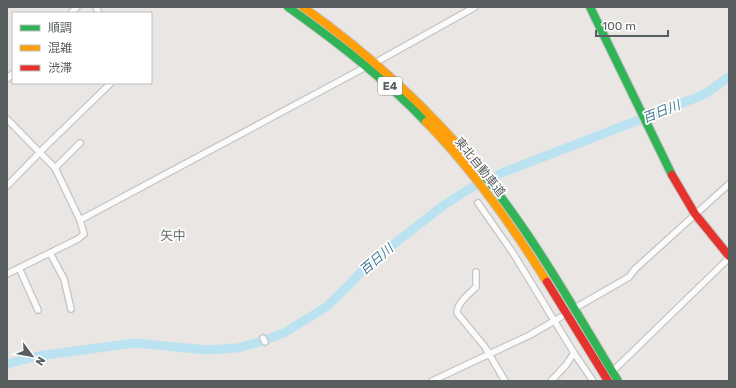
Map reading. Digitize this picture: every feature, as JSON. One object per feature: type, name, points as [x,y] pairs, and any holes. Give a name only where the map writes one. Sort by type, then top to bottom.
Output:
[{"type":"main road","name":"東北自動車道","points":[[288,7],[351,52],[423,118],[482,179]]},
{"type":"main road","name":"東北自動車道","points":[[303,7],[356,46],[429,112],[537,251],[618,381]]},
{"type":"main road","points":[[590,7],[674,176],[695,214],[729,257]]},
{"type":"main road","name":"東北自動車道","points":[[492,193],[608,381]]},
{"type":"street","points":[[380,60],[475,7]]},
{"type":"street","points":[[80,220],[362,69]]},
{"type":"street","points":[[7,186],[110,84]]},
{"type":"street","points":[[7,118],[55,168],[80,220],[84,234],[78,239],[7,274]]},
{"type":"street","points":[[55,168],[80,143]]},
{"type":"street","points":[[577,307],[629,277],[635,269],[729,184]]},
{"type":"street","points":[[478,203],[513,253],[574,353],[593,381]]},
{"type":"street","points":[[50,253],[64,279],[71,309]]},
{"type":"street","points":[[616,368],[729,257]]},
{"type":"street","points":[[18,268],[38,310]]},
{"type":"street","points":[[476,272],[476,287],[461,303],[457,313],[490,353],[505,381]]},
{"type":"street","points":[[432,381],[530,335],[561,317]]},
{"type":"street","points":[[551,381],[574,353]]},
{"type":"waterway","name":"百日川","points":[[7,364],[38,356],[135,343],[207,350],[237,348],[284,333],[326,307],[368,264],[444,205],[471,188],[502,173],[698,97],[729,77]]},
{"type":"traffic: fast","points":[[288,7],[360,61],[394,90],[426,122]]},
{"type":"traffic: fast","points":[[590,7],[672,175]]},
{"type":"traffic: fast","points":[[483,174],[502,198],[537,249],[618,381]]},
{"type":"traffic: slow","points":[[303,7],[352,44],[399,84],[463,150],[483,174]]},
{"type":"traffic: slow","points":[[426,122],[476,179],[506,219],[547,282]]},
{"type":"traffic: jam","points":[[672,175],[695,214],[729,256]]},
{"type":"traffic: jam","points":[[547,282],[608,381]]},
{"type":"district","name":"矢中","points":[[173,235]]}]
